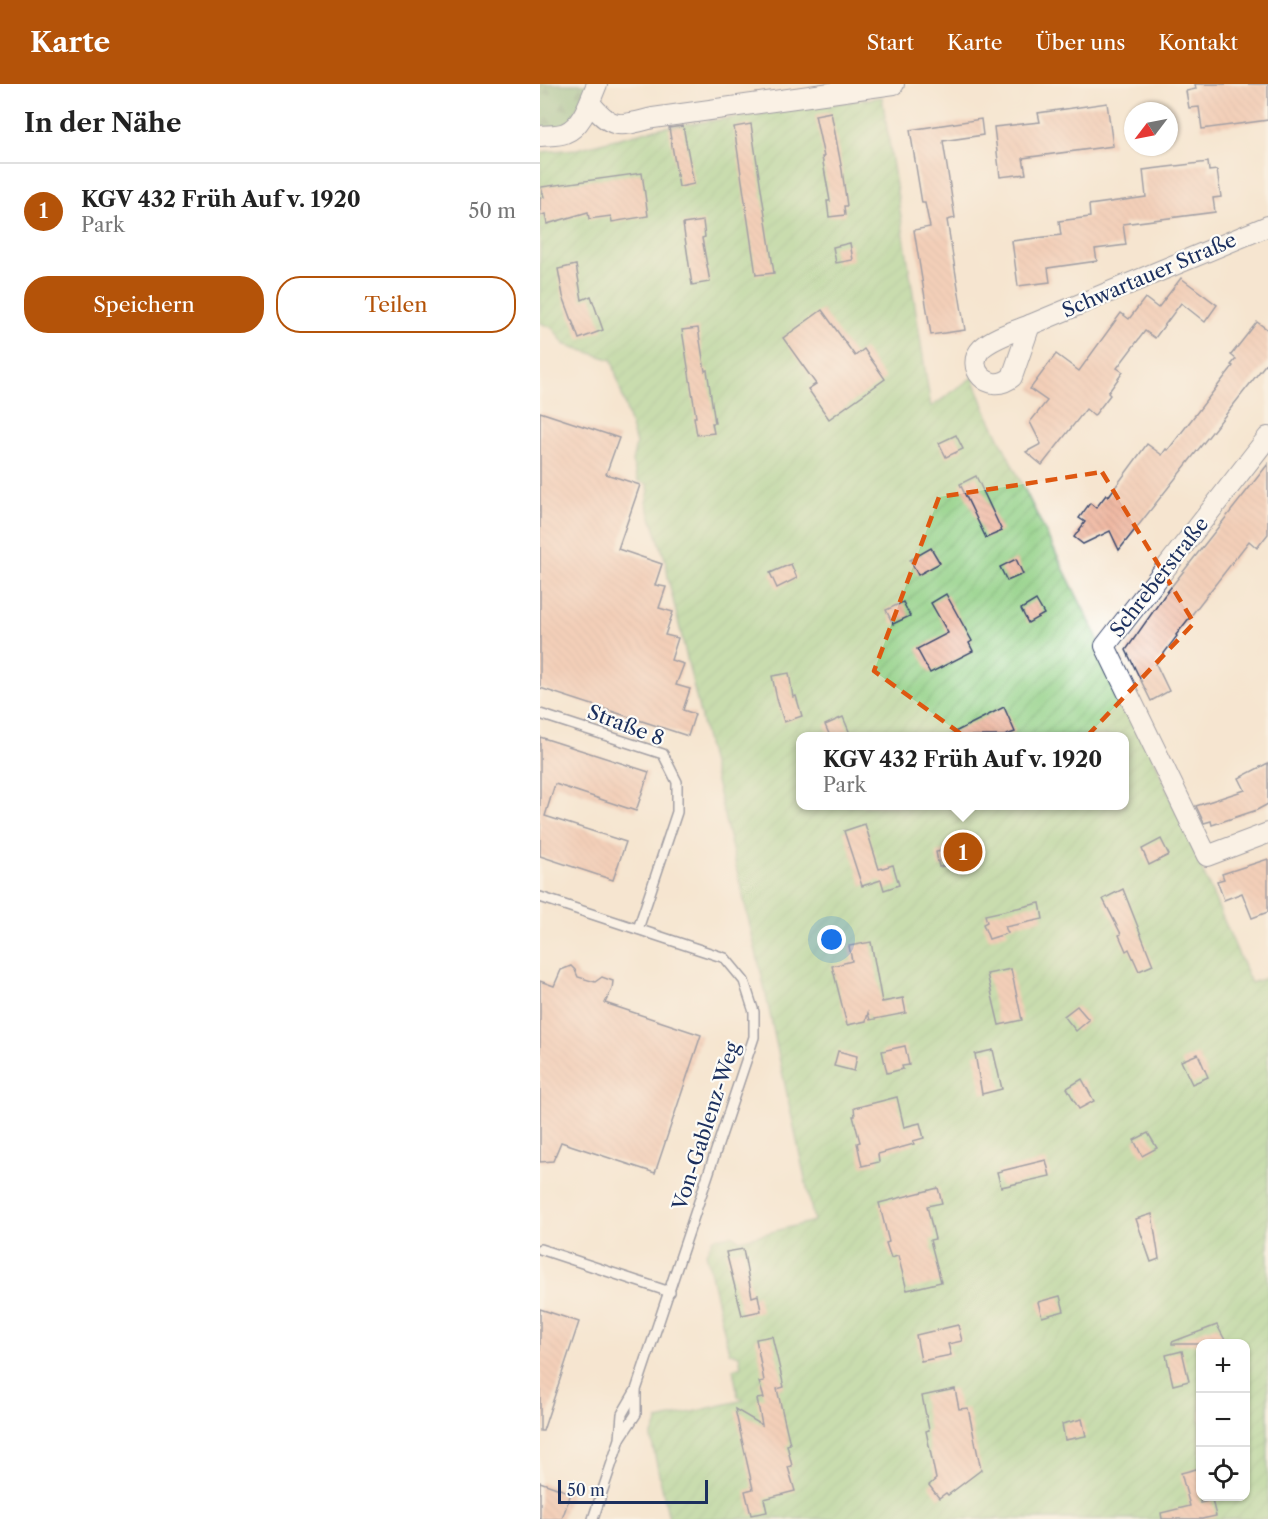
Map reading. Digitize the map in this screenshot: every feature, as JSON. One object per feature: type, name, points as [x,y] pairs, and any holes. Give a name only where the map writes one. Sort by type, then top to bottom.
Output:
[{"type":"street","points":[[540,136],[566,133],[579,121],[590,103],[597,84]]},
{"type":"street","points":[[590,103],[603,119],[623,125],[653,118],[894,84]]},
{"type":"street","name":"Schwartauer Straße","points":[[1030,325],[1268,226]]},
{"type":"street","name":"Schreberstraße","points":[[1268,437],[1105,646],[1207,856],[1268,833]]},
{"type":"lane","name":"Straße 8","points":[[540,714],[663,754],[677,782],[677,812],[638,929]]},
{"type":"lane","name":"Von-Gablenz-Weg","points":[[540,897],[725,958],[744,981],[754,1012],[754,1037],[636,1390],[622,1413],[620,1439],[593,1519]]},
{"type":"lane","points":[[540,1249],[670,1292]]},
{"type":"highlighted area","points":[[1102,472],[1194,623],[1037,789],[874,671],[939,497]]},
{"type":"green space","points":[[540,84],[588,84],[569,127],[540,131]]},
{"type":"green space","points":[[882,97],[931,407],[973,377],[986,411],[1133,710],[1251,983],[1268,977],[1268,1519],[669,1519],[651,1438],[658,1420],[744,1400],[738,1396],[733,1369],[741,1366],[739,1355],[729,1352],[706,1253],[713,1238],[732,1235],[740,1240],[814,1221],[762,977],[666,562],[646,502],[649,491],[647,484],[638,481],[632,462],[636,444],[612,360],[564,344],[553,328],[540,323],[540,152],[577,149],[659,128]]},
{"type":"building","points":[[1195,84],[1268,84],[1268,120],[1202,129],[1199,107],[1189,108],[1186,91],[1196,89]]},
{"type":"building","points":[[1107,103],[1113,146],[1023,158],[1026,174],[1000,177],[994,127],[1040,122],[1038,113]]},
{"type":"building","points":[[831,112],[847,206],[844,206],[845,215],[829,217],[827,201],[830,201],[822,157],[824,157],[815,115]]},
{"type":"building","points":[[981,119],[983,135],[943,141],[955,218],[947,220],[965,330],[931,335],[914,230],[930,227],[925,203],[922,203],[910,130]]},
{"type":"building","points":[[751,124],[774,273],[756,275],[734,127]]},
{"type":"building","points":[[683,126],[694,184],[679,187],[669,128]]},
{"type":"building","points":[[1208,162],[1209,171],[1217,170],[1221,197],[1213,198],[1215,212],[1123,224],[1126,245],[1095,249],[1097,261],[1048,268],[1050,282],[1018,286],[1012,241],[1061,235],[1059,221],[1090,217],[1089,205],[1146,197],[1143,170]]},
{"type":"building","points":[[642,173],[648,216],[612,222],[611,216],[589,219],[588,212],[547,224],[545,214],[540,216],[540,198],[544,197],[541,187]]},
{"type":"building","points":[[703,221],[705,237],[702,238],[710,282],[692,285],[683,224]]},
{"type":"building","points":[[850,243],[853,260],[836,263],[833,247]]},
{"type":"building","points":[[576,265],[582,300],[591,296],[603,330],[579,339],[563,296],[558,269]]},
{"type":"building","points":[[1181,278],[1217,305],[1205,322],[1181,303],[1155,338],[1145,331],[1117,368],[1123,372],[1108,393],[1110,395],[1094,416],[1086,409],[1042,465],[1026,452],[1041,444],[1030,422],[1047,401],[1030,389],[1056,354],[1079,371],[1121,313],[1129,319],[1145,298],[1158,308]]},
{"type":"building","points":[[822,310],[855,356],[864,349],[885,379],[829,419],[808,389],[816,384],[783,338]]},
{"type":"building","points":[[1257,322],[1268,330],[1268,361],[1119,550],[1110,531],[1083,544],[1074,537],[1085,522],[1079,518],[1090,503],[1096,508],[1106,495],[1108,497],[1147,444],[1162,455],[1166,449],[1168,450],[1233,366],[1231,365],[1236,359],[1231,355]]},
{"type":"building","points":[[698,328],[715,423],[712,423],[714,433],[697,435],[682,330]]},
{"type":"building","points":[[540,412],[619,438],[606,474],[640,485],[618,549],[662,564],[655,585],[666,587],[659,608],[673,612],[665,635],[678,638],[671,660],[684,664],[676,685],[690,689],[683,710],[695,714],[688,736],[540,688]]},
{"type":"building","points":[[956,435],[963,449],[946,457],[939,443]]},
{"type":"building","points":[[1268,464],[1268,534],[1257,548],[1249,541],[1176,635],[1156,664],[1169,691],[1151,701],[1126,650],[1164,596]]},
{"type":"building","points":[[976,476],[1002,531],[986,538],[960,484]]},
{"type":"building","points":[[931,548],[940,563],[918,575],[910,560]]},
{"type":"building","points":[[1016,559],[1023,574],[1007,581],[1000,567]]},
{"type":"building","points":[[791,564],[797,578],[777,588],[770,573]]},
{"type":"building","points":[[946,594],[972,641],[969,643],[973,651],[930,673],[917,649],[948,633],[931,603]]},
{"type":"building","points":[[1036,600],[1044,614],[1028,623],[1021,609]]},
{"type":"building","points":[[903,602],[910,616],[893,624],[886,610]]},
{"type":"building","points":[[789,673],[793,697],[796,696],[802,716],[784,722],[772,676]]},
{"type":"building","points":[[1004,707],[1015,732],[955,732]]},
{"type":"building","points":[[843,717],[849,732],[828,732],[825,725]]},
{"type":"building","points":[[540,737],[649,772],[636,811],[555,784],[545,816],[626,842],[613,880],[540,856]]},
{"type":"building","points":[[1268,763],[1268,804],[1212,825],[1211,821],[1204,823],[1196,806],[1245,790],[1239,778]]},
{"type":"building","points":[[865,824],[879,869],[893,865],[899,885],[884,890],[881,880],[862,886],[844,831]]},
{"type":"building","points":[[1161,839],[1169,855],[1149,865],[1142,849]]},
{"type":"building","points":[[955,848],[958,863],[939,867],[936,852]]},
{"type":"building","points":[[1268,859],[1268,912],[1252,918],[1242,893],[1224,900],[1217,881],[1224,879],[1222,874]]},
{"type":"building","points":[[1123,889],[1153,965],[1139,971],[1129,949],[1126,951],[1119,935],[1121,934],[1103,899]]},
{"type":"building","points":[[1040,903],[1043,919],[1005,927],[1008,933],[989,939],[983,924],[987,922],[985,915]]},
{"type":"building","points":[[871,942],[882,1002],[903,998],[906,1013],[870,1020],[868,1013],[866,1021],[847,1025],[832,966],[852,961],[849,946]]},
{"type":"building","points":[[571,966],[578,977],[595,982],[602,977],[613,981],[605,1003],[701,1035],[655,1173],[561,1142],[553,1161],[540,1162],[540,981],[554,986],[561,970]]},
{"type":"building","points":[[1011,969],[1022,1020],[999,1025],[987,974]]},
{"type":"building","points":[[1077,1006],[1089,1020],[1076,1031],[1064,1016]]},
{"type":"building","points":[[905,1046],[909,1065],[887,1073],[882,1051]]},
{"type":"building","points":[[993,1050],[1002,1089],[982,1094],[975,1054]]},
{"type":"building","points":[[838,1051],[857,1056],[854,1071],[834,1066]]},
{"type":"building","points":[[1198,1054],[1208,1077],[1192,1084],[1181,1061]]},
{"type":"building","points":[[1082,1079],[1094,1101],[1079,1109],[1067,1088]]},
{"type":"building","points":[[897,1097],[904,1127],[920,1123],[924,1138],[913,1141],[914,1144],[878,1154],[879,1162],[862,1166],[857,1143],[860,1142],[853,1116],[855,1116],[854,1108]]},
{"type":"building","points":[[1148,1133],[1157,1148],[1142,1156],[1134,1140]]},
{"type":"building","points":[[1046,1160],[1050,1176],[1001,1187],[997,1172]]},
{"type":"building","points":[[938,1188],[942,1203],[927,1206],[935,1239],[930,1240],[941,1282],[907,1290],[898,1256],[891,1258],[886,1243],[889,1242],[879,1203]]},
{"type":"building","points":[[1152,1214],[1159,1259],[1151,1262],[1136,1219]]},
{"type":"building","points":[[743,1249],[752,1297],[758,1295],[761,1311],[742,1315],[726,1252]]},
{"type":"building","points":[[1060,1296],[1064,1311],[1042,1317],[1038,1302]]},
{"type":"building","points":[[540,1309],[579,1322],[543,1431],[540,1431]]},
{"type":"building","points":[[958,1325],[962,1341],[948,1344],[951,1355],[921,1361],[916,1335]]},
{"type":"building","points":[[1217,1325],[1224,1339],[1196,1339],[1196,1344],[1172,1344],[1172,1342]]},
{"type":"building","points":[[772,1336],[784,1387],[777,1389],[790,1444],[787,1445],[792,1466],[788,1467],[795,1491],[764,1499],[767,1512],[751,1515],[745,1491],[753,1489],[735,1409],[762,1425],[757,1399],[764,1398],[759,1382],[764,1381],[756,1339]]},
{"type":"building","points":[[1182,1351],[1189,1381],[1173,1385],[1166,1355]]},
{"type":"building","points":[[955,1389],[959,1409],[968,1408],[981,1470],[948,1495],[946,1493],[939,1498],[929,1485],[936,1479],[926,1431],[929,1430],[922,1396]]},
{"type":"building","points":[[1082,1419],[1086,1436],[1065,1440],[1062,1424]]},
{"type":"building","points":[[1196,1469],[1196,1501],[1200,1503],[1212,1501],[1216,1516],[1202,1519],[1162,1519],[1161,1513],[1190,1506],[1181,1473]]},
{"type":"building","points":[[540,1482],[571,1493],[562,1519],[540,1519]]},
{"type":"place","name":"KGV 432 Früh Auf v. 1920","points":[[963,852]]}]
